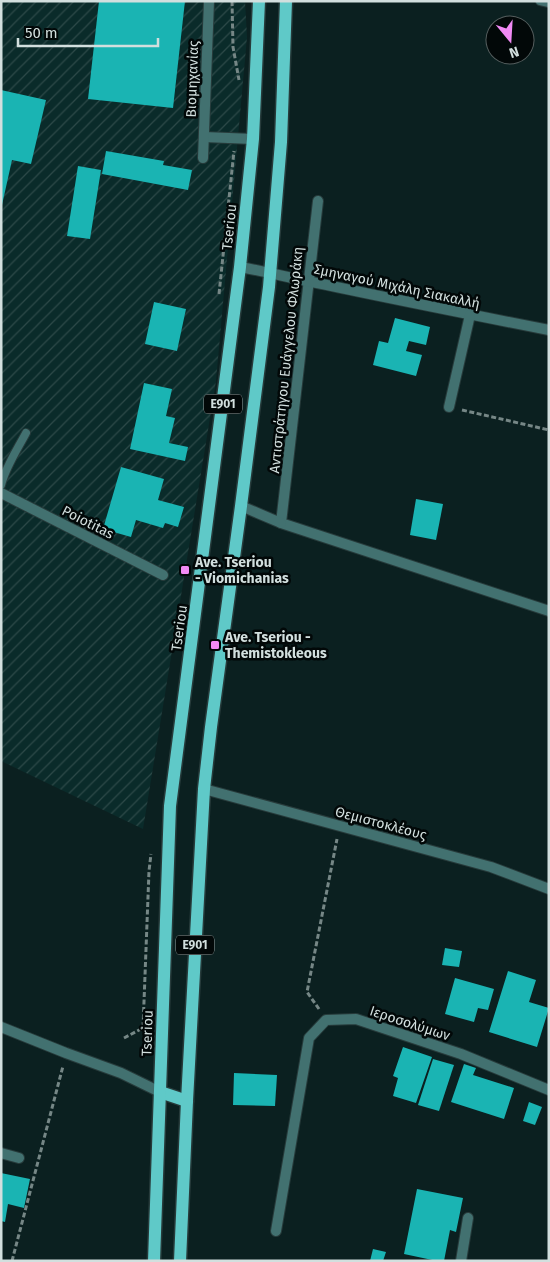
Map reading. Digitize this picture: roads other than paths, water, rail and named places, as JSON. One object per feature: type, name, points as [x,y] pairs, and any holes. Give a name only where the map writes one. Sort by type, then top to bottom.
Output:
[{"type":"main road","name":"Tseriou","points":[[154,1261],[170,806],[240,267],[253,140],[259,1]]},
{"type":"main road","name":"E901","points":[[180,1261],[204,789],[271,272],[281,142],[286,1]]},
{"type":"main road","points":[[160,1092],[187,1100]]},
{"type":"street","name":"Βιομηχανίας","points":[[203,158],[209,1]]},
{"type":"street","points":[[204,137],[253,140]]},
{"type":"street","name":"Αντιστράτηγου Ευάγγελου Φλωράκη","points":[[281,523],[318,201]]},
{"type":"street","name":"Σμηναγού Μιχάλη Σιακαλλή","points":[[240,267],[549,330]]},
{"type":"street","points":[[449,407],[470,315]]},
{"type":"street","name":"Poiotitas","points":[[1,493],[162,575]]},
{"type":"street","points":[[241,506],[281,523],[549,611]]},
{"type":"street","name":"Θεμιστοκλέους","points":[[204,789],[491,868],[549,889]]},
{"type":"street","name":"Ιεροσολύμων","points":[[276,1231],[309,1038],[326,1020],[356,1019],[461,1054],[549,1090]]},
{"type":"street","points":[[1,1027],[120,1072],[160,1092]]},
{"type":"street","points":[[1,1153],[19,1158]]},
{"type":"street","points":[[461,1261],[468,1218]]},
{"type":"lane","points":[[540,1],[549,3]]},
{"type":"lane","points":[[1,485],[9,463],[26,433]]},
{"type":"place","name":"Ave. Tseriou - Viomichanias","points":[[185,570]]},
{"type":"place","name":"Ave. Tseriou - Themistokleous","points":[[215,645]]}]
